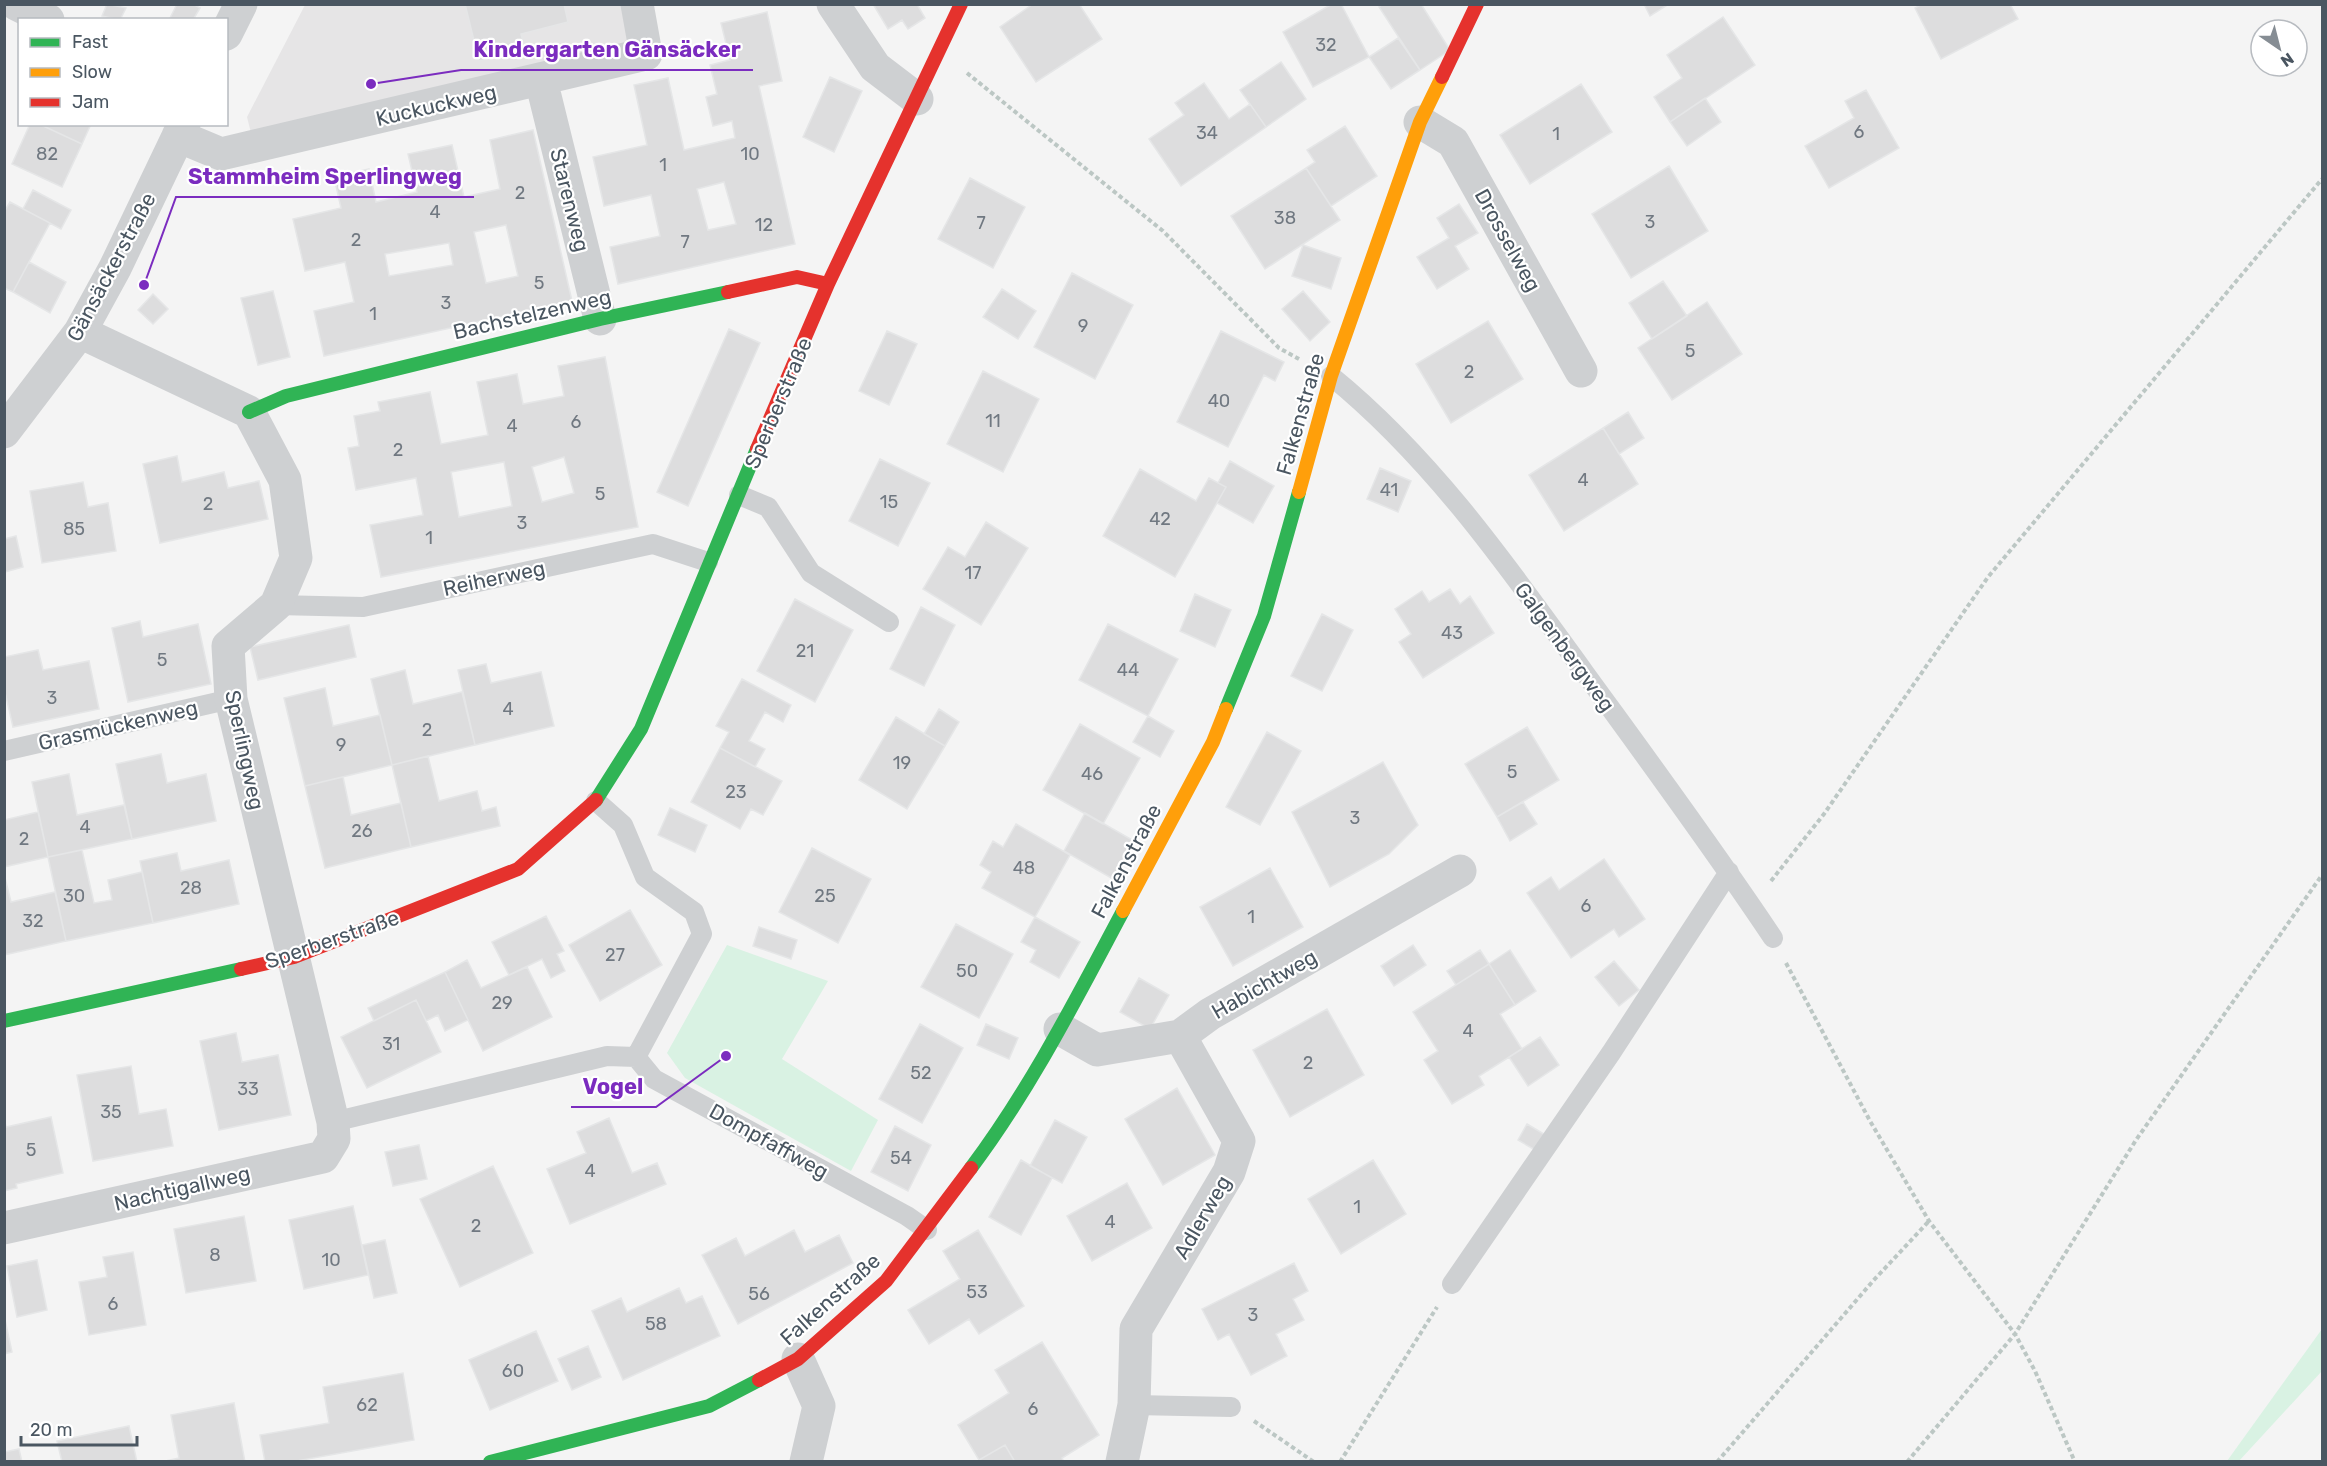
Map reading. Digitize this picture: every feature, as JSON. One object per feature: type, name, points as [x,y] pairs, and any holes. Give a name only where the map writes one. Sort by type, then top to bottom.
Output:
[{"type":"street","points":[[16,4],[44,18]]},
{"type":"street","points":[[228,30],[241,4]]},
{"type":"street","name":"Kuckuckweg","points":[[181,130],[221,154],[646,54],[637,4]]},
{"type":"street","points":[[833,4],[875,67],[917,99]]},
{"type":"street","name":"Sperberstraße","points":[[4,1021],[294,957],[518,869],[596,801],[641,729],[708,562],[739,495],[828,284],[961,4]]},
{"type":"street","name":"Falkenstraße","points":[[490,1461],[710,1406],[798,1359],[886,1281],[927,1230],[1000,1129],[1060,1029],[1213,742],[1263,616],[1331,376],[1420,122],[1477,4]]},
{"type":"street","name":"Starenweg","points":[[541,80],[600,319]]},
{"type":"street","name":"Drosselweg","points":[[1420,122],[1453,142],[1581,371]]},
{"type":"street","name":"Gänsäckerstraße","points":[[4,432],[80,332],[115,268],[181,130]]},
{"type":"street","name":"Bachstelzenweg","points":[[249,412],[286,396],[600,319],[797,277],[828,284]]},
{"type":"street","points":[[80,332],[249,412]]},
{"type":"street","name":"Sperlingweg","points":[[249,412],[285,480],[296,558],[276,605],[228,646],[231,699],[333,1122]]},
{"type":"street","name":"Habichtweg","points":[[1060,1029],[1097,1050],[1180,1036],[1210,1014],[1460,871]]},
{"type":"street","name":"Adlerweg","points":[[1122,1461],[1134,1405],[1136,1329],[1229,1172],[1239,1141],[1180,1036]]},
{"type":"street","name":"Nachtigallweg","points":[[4,1228],[323,1157],[334,1139],[333,1122]]},
{"type":"street","points":[[798,1359],[819,1406],[806,1461]]},
{"type":"lane","name":"Galgenbergweg","points":[[1331,376],[1360,400],[1460,506],[1560,639],[1729,872],[1773,938]]},
{"type":"lane","points":[[739,495],[768,507],[811,573],[889,622]]},
{"type":"lane","name":"Reiherweg","points":[[276,605],[363,607],[653,544],[708,562]]},
{"type":"lane","name":"Grasmückenweg","points":[[4,751],[231,699]]},
{"type":"lane","points":[[333,1122],[607,1056],[636,1057],[702,934],[694,912],[645,877],[622,825],[596,801]]},
{"type":"lane","points":[[1452,1284],[1611,1053],[1729,872]]},
{"type":"lane","name":"Dompfaffweg","points":[[636,1057],[654,1078],[907,1216],[927,1230]]},
{"type":"lane","points":[[1134,1405],[1231,1407]]},
{"type":"path","points":[[973,76],[1163,231],[1279,348],[1331,376]]},
{"type":"path","points":[[1752,906],[1824,814],[1988,577],[2322,179]]},
{"type":"path","points":[[1907,1461],[2015,1334],[2136,1140],[2322,875]]},
{"type":"path","points":[[1773,938],[1870,1121],[1929,1221],[2015,1334],[2035,1371],[2075,1461]]},
{"type":"path","points":[[1717,1461],[1873,1281],[1929,1221]]},
{"type":"path","points":[[1340,1461],[1452,1284]]},
{"type":"path","points":[[1231,1407],[1314,1461]]},
{"type":"shaded area","points":[[305,5],[627,5],[633,30],[619,52],[252,137],[247,117]]},
{"type":"green space","points":[[727,945],[828,981],[782,1059],[878,1120],[851,1171],[685,1078],[667,1053]]},
{"type":"green space","points":[[2322,1329],[2322,1371],[2239,1461],[2227,1461]]},
{"type":"building","points":[[107,4],[126,8],[121,18],[102,16]]},
{"type":"building","points":[[177,4],[193,4],[200,8],[194,18],[170,18]]},
{"type":"building","points":[[465,4],[564,4],[568,22],[521,34],[525,51],[479,61]]},
{"type":"building","points":[[873,4],[921,4],[918,6],[925,18],[908,29],[902,20],[888,29]]},
{"type":"building","points":[[1033,4],[1079,4],[1102,39],[1036,82],[1000,27]]},
{"type":"building","points":[[1332,4],[1341,4],[1369,57],[1313,87],[1283,32]]},
{"type":"building","points":[[1383,4],[1421,4],[1450,50],[1420,70],[1379,7]]},
{"type":"building","points":[[1644,4],[1669,4],[1650,16]]},
{"type":"building","points":[[1922,4],[2010,4],[2018,19],[1941,59],[1915,8]]},
{"type":"building","points":[[767,12],[782,81],[759,86],[795,244],[618,284],[610,247],[660,236],[651,195],[604,206],[593,157],[647,145],[634,85],[668,78],[684,150],[735,138],[732,121],[713,126],[706,97],[717,94],[710,65],[730,60],[721,23]],"holes":[[[724,182],[736,224],[708,230],[697,189]]]},
{"type":"building","points":[[1723,17],[1755,65],[1670,122],[1654,97],[1682,78],[1667,55]]},
{"type":"building","points":[[1398,38],[1420,70],[1391,89],[1369,57]]},
{"type":"building","points":[[1281,62],[1306,99],[1266,127],[1240,90]]},
{"type":"building","points":[[830,77],[862,91],[834,152],[803,137]]},
{"type":"building","points":[[1204,83],[1229,119],[1250,104],[1266,127],[1181,186],[1149,139],[1184,115],[1175,103]]},
{"type":"building","points":[[1581,84],[1612,132],[1530,184],[1500,135]]},
{"type":"building","points":[[1866,90],[1899,148],[1829,188],[1805,146],[1854,118],[1845,101]]},
{"type":"building","points":[[1705,98],[1721,122],[1687,146],[1670,122]]},
{"type":"building","points":[[29,126],[43,126],[82,144],[62,187],[12,164]]},
{"type":"building","points":[[43,126],[90,126],[82,144]]},
{"type":"building","points":[[1345,126],[1377,176],[1331,206],[1306,168],[1315,162],[1307,150]]},
{"type":"building","points":[[533,130],[572,301],[324,356],[314,311],[354,302],[345,262],[305,271],[293,219],[341,208],[334,177],[369,169],[376,202],[417,192],[408,154],[452,145],[464,197],[500,189],[490,140]],"holes":[[[506,225],[518,276],[486,283],[474,232]],[[449,243],[453,265],[389,276],[385,254]]]},
{"type":"building","points":[[1669,166],[1708,231],[1631,278],[1592,214]]},
{"type":"building","points":[[1306,168],[1340,220],[1265,269],[1231,216]]},
{"type":"building","points":[[970,178],[1025,207],[993,268],[938,239]]},
{"type":"building","points":[[33,190],[71,210],[61,229],[23,209]]},
{"type":"building","points":[[10,202],[50,223],[13,292],[4,288],[4,212]]},
{"type":"building","points":[[1459,204],[1478,233],[1455,246],[1469,269],[1437,289],[1417,257],[1449,238],[1437,218]]},
{"type":"building","points":[[1303,245],[1341,258],[1331,289],[1292,276]]},
{"type":"building","points":[[29,262],[66,282],[50,313],[13,292]]},
{"type":"building","points":[[1072,273],[1133,305],[1095,379],[1034,347]]},
{"type":"building","points":[[1663,281],[1687,316],[1652,339],[1629,303]]},
{"type":"building","points":[[1002,289],[1036,311],[1018,339],[983,317]]},
{"type":"building","points":[[273,291],[290,357],[258,365],[241,298]]},
{"type":"building","points":[[1303,291],[1330,322],[1310,341],[1282,309]]},
{"type":"building","points":[[153,294],[168,309],[153,324],[138,310]]},
{"type":"building","points":[[1707,302],[1742,354],[1672,400],[1638,348]]},
{"type":"building","points":[[1488,321],[1523,379],[1451,423],[1416,364]]},
{"type":"building","points":[[729,329],[760,343],[688,506],[657,492]]},
{"type":"building","points":[[887,331],[917,344],[889,405],[859,391]]},
{"type":"building","points":[[1221,331],[1284,362],[1275,381],[1264,375],[1228,447],[1177,422]]},
{"type":"building","points":[[605,357],[638,527],[381,577],[370,525],[423,515],[416,478],[356,490],[348,448],[359,446],[354,416],[380,411],[378,402],[430,392],[441,444],[488,435],[477,382],[517,374],[523,404],[564,396],[558,366]],"holes":[[[564,457],[574,493],[542,502],[532,467]],[[504,462],[512,506],[459,517],[451,472]]]},
{"type":"building","points":[[983,371],[1039,399],[1003,472],[947,444]]},
{"type":"building","points":[[1628,412],[1644,438],[1619,454],[1603,428]]},
{"type":"building","points":[[1603,428],[1638,484],[1564,531],[1529,475]]},
{"type":"building","points":[[177,456],[182,482],[224,472],[228,488],[259,481],[268,519],[160,543],[143,464]]},
{"type":"building","points":[[880,459],[930,483],[898,546],[849,521]]},
{"type":"building","points":[[1230,461],[1274,486],[1253,523],[1217,503],[1226,487],[1218,483]]},
{"type":"building","points":[[1380,468],[1411,481],[1398,512],[1367,499]]},
{"type":"building","points":[[1140,469],[1196,501],[1209,478],[1226,487],[1175,577],[1103,536]]},
{"type":"building","points":[[83,482],[88,507],[108,503],[116,551],[42,563],[30,491]]},
{"type":"building","points":[[986,522],[1028,548],[981,625],[923,589],[948,547],[965,557]]},
{"type":"building","points":[[16,536],[23,567],[5,572],[4,539]]},
{"type":"building","points":[[1450,589],[1460,604],[1470,596],[1494,633],[1423,678],[1399,642],[1411,634],[1395,609],[1422,591],[1429,602]]},
{"type":"building","points":[[1195,594],[1231,610],[1215,647],[1180,631]]},
{"type":"building","points":[[795,599],[853,630],[815,702],[757,671]]},
{"type":"building","points":[[921,607],[955,625],[924,686],[890,669]]},
{"type":"building","points":[[1322,614],[1353,630],[1322,691],[1291,676]]},
{"type":"building","points":[[140,621],[143,637],[198,624],[211,684],[128,702],[112,628]]},
{"type":"building","points":[[1108,624],[1178,659],[1148,716],[1079,680]]},
{"type":"building","points":[[349,625],[356,657],[258,680],[250,647]]},
{"type":"building","points":[[38,650],[43,670],[89,661],[99,709],[13,727],[4,688],[4,657]]},
{"type":"building","points":[[486,664],[491,683],[541,672],[554,726],[475,745],[458,670]]},
{"type":"building","points":[[405,670],[413,704],[462,692],[475,745],[392,765],[371,679]]},
{"type":"building","points":[[742,679],[791,705],[783,722],[765,712],[749,741],[765,749],[755,767],[720,748],[729,732],[716,726]]},
{"type":"building","points":[[325,688],[333,726],[380,715],[392,765],[305,786],[284,698]]},
{"type":"building","points":[[939,709],[959,722],[945,746],[924,734]]},
{"type":"building","points":[[1148,716],[1174,731],[1160,757],[1133,742]]},
{"type":"building","points":[[896,717],[945,746],[907,809],[859,780]]},
{"type":"building","points":[[1080,724],[1140,758],[1103,824],[1043,790]]},
{"type":"building","points":[[1527,727],[1559,780],[1497,817],[1465,764]]},
{"type":"building","points":[[1267,732],[1301,751],[1260,825],[1226,807]]},
{"type":"building","points":[[720,748],[782,781],[763,815],[751,809],[740,829],[691,802]]},
{"type":"building","points":[[161,754],[167,783],[206,774],[216,821],[132,839],[116,764]]},
{"type":"building","points":[[428,756],[439,801],[477,791],[482,811],[496,807],[500,826],[411,847],[392,765]]},
{"type":"building","points":[[1383,762],[1418,825],[1389,854],[1330,887],[1292,812]]},
{"type":"building","points":[[69,774],[77,815],[124,805],[132,839],[48,857],[32,782]]},
{"type":"building","points":[[343,777],[351,815],[401,803],[411,847],[325,868],[305,786]]},
{"type":"building","points":[[1523,802],[1537,824],[1510,841],[1497,817]]},
{"type":"building","points":[[670,808],[707,825],[695,852],[658,835]]},
{"type":"building","points":[[38,812],[48,857],[4,867],[4,820]]},
{"type":"building","points":[[1085,813],[1134,841],[1113,879],[1064,851]]},
{"type":"building","points":[[1016,824],[1070,855],[1035,917],[982,888],[991,872],[980,865],[993,841],[1003,847]]},
{"type":"building","points":[[812,848],[871,879],[838,943],[779,912]]},
{"type":"building","points":[[82,850],[94,903],[112,900],[108,880],[142,872],[153,923],[66,941],[48,857]]},
{"type":"building","points":[[177,853],[181,871],[229,860],[239,904],[153,923],[140,861]]},
{"type":"building","points":[[1604,859],[1645,919],[1619,937],[1614,929],[1571,958],[1527,893],[1551,877],[1559,890]]},
{"type":"building","points":[[1270,868],[1303,927],[1233,966],[1200,907]]},
{"type":"building","points":[[4,874],[11,902],[55,892],[66,941],[4,955]]},
{"type":"building","points":[[630,910],[662,965],[600,1001],[569,945]]},
{"type":"building","points":[[546,916],[564,951],[557,954],[565,971],[551,978],[542,959],[509,975],[492,942]]},
{"type":"building","points":[[1035,917],[1080,942],[1059,978],[1030,962],[1036,950],[1021,942]]},
{"type":"building","points":[[956,924],[1013,954],[979,1018],[921,987]]},
{"type":"building","points":[[759,927],[797,940],[791,959],[753,946]]},
{"type":"building","points":[[1413,945],[1426,965],[1394,986],[1381,966]]},
{"type":"building","points":[[1480,950],[1489,964],[1456,985],[1447,971]]},
{"type":"building","points":[[1510,950],[1536,991],[1515,1005],[1489,964]]},
{"type":"building","points":[[467,960],[481,988],[527,967],[552,1017],[483,1051],[445,972]]},
{"type":"building","points":[[1614,961],[1639,990],[1619,1006],[1595,977]]},
{"type":"building","points":[[1489,964],[1515,1005],[1500,1014],[1522,1049],[1479,1076],[1484,1085],[1452,1104],[1424,1060],[1438,1051],[1413,1012]]},
{"type":"building","points":[[445,972],[468,1020],[445,1031],[438,1015],[426,1021],[416,1000],[374,1021],[368,1008]]},
{"type":"building","points":[[1139,978],[1169,995],[1150,1029],[1120,1012]]},
{"type":"building","points":[[416,1000],[441,1052],[367,1088],[341,1037]]},
{"type":"building","points":[[1327,1009],[1364,1075],[1290,1117],[1253,1050]]},
{"type":"building","points":[[920,1024],[963,1048],[922,1123],[879,1099]]},
{"type":"building","points":[[986,1024],[1018,1038],[1009,1059],[977,1045]]},
{"type":"building","points":[[236,1033],[242,1062],[278,1055],[291,1115],[219,1130],[200,1041]]},
{"type":"building","points":[[1540,1037],[1559,1065],[1528,1086],[1509,1057]]},
{"type":"building","points":[[131,1066],[139,1114],[166,1109],[173,1146],[93,1161],[77,1075]]},
{"type":"building","points":[[1177,1088],[1215,1155],[1163,1185],[1125,1119]]},
{"type":"building","points":[[51,1117],[63,1173],[16,1184],[17,1188],[4,1191],[4,1119],[6,1127]]},
{"type":"building","points":[[609,1118],[632,1173],[657,1163],[666,1184],[570,1224],[547,1169],[586,1153],[577,1132]]},
{"type":"building","points":[[1055,1120],[1087,1137],[1062,1183],[1030,1166]]},
{"type":"building","points":[[1527,1124],[1544,1134],[1535,1150],[1518,1140]]},
{"type":"building","points":[[895,1126],[931,1145],[908,1191],[871,1172]]},
{"type":"building","points":[[419,1145],[427,1179],[393,1186],[385,1152]]},
{"type":"building","points":[[1021,1160],[1052,1178],[1021,1235],[989,1217]]},
{"type":"building","points":[[1373,1160],[1406,1214],[1341,1254],[1308,1199]]},
{"type":"building","points":[[493,1166],[533,1253],[460,1287],[420,1199]]},
{"type":"building","points":[[1127,1183],[1152,1228],[1092,1261],[1067,1216]]},
{"type":"building","points":[[353,1206],[368,1275],[304,1289],[289,1220]]},
{"type":"building","points":[[244,1216],[256,1281],[186,1293],[174,1229]]},
{"type":"building","points":[[794,1230],[805,1252],[839,1235],[853,1263],[738,1324],[702,1255],[736,1238],[745,1256]]},
{"type":"building","points":[[978,1230],[1024,1306],[979,1334],[969,1319],[929,1344],[908,1310],[960,1279],[943,1251]]},
{"type":"building","points":[[385,1240],[397,1293],[374,1298],[362,1245]]},
{"type":"building","points":[[133,1252],[146,1325],[89,1335],[79,1282],[107,1277],[103,1257]]},
{"type":"building","points":[[37,1260],[47,1310],[17,1317],[7,1266]]},
{"type":"building","points":[[1294,1263],[1308,1291],[1293,1299],[1304,1320],[1276,1334],[1287,1356],[1251,1375],[1229,1334],[1218,1340],[1202,1309]]},
{"type":"building","points":[[679,1288],[686,1303],[702,1296],[720,1336],[623,1380],[592,1311],[621,1298],[627,1312]]},
{"type":"building","points":[[4,1315],[12,1352],[4,1354]]},
{"type":"building","points":[[536,1331],[558,1381],[490,1410],[469,1360]]},
{"type":"building","points":[[1042,1342],[1099,1435],[1062,1458],[1064,1462],[1015,1462],[1005,1445],[979,1460],[958,1425],[1009,1393],[995,1370]]},
{"type":"building","points":[[588,1346],[601,1377],[572,1390],[558,1359]]},
{"type":"building","points":[[403,1373],[414,1440],[291,1462],[265,1462],[260,1435],[329,1423],[323,1387]]},
{"type":"building","points":[[234,1403],[245,1462],[161,1462],[179,1458],[171,1415]]},
{"type":"building","points":[[129,1426],[137,1462],[62,1462],[57,1441]]},
{"type":"building","points":[[1005,1445],[1015,1462],[977,1462],[979,1460]]},
{"type":"building","points":[[19,1449],[22,1462],[4,1462],[4,1452]]},
{"type":"traffic: fast","points":[[249,412],[286,396],[600,319],[728,292]]},
{"type":"traffic: fast","points":[[596,800],[641,729],[757,449]]},
{"type":"traffic: fast","points":[[1226,709],[1264,616],[1299,492]]},
{"type":"traffic: fast","points":[[971,1168],[1033,1075],[1123,911]]},
{"type":"traffic: fast","points":[[4,1021],[241,969]]},
{"type":"traffic: fast","points":[[490,1462],[709,1406],[759,1380]]},
{"type":"traffic: slow","points":[[1299,492],[1331,376],[1420,122],[1442,77]]},
{"type":"traffic: slow","points":[[1123,911],[1213,742],[1226,709]]},
{"type":"traffic: jam","points":[[757,449],[828,284],[961,4]]},
{"type":"traffic: jam","points":[[1442,77],[1477,4]]},
{"type":"traffic: jam","points":[[728,292],[797,277],[828,284]]},
{"type":"traffic: jam","points":[[241,969],[294,957],[518,869],[596,800]]},
{"type":"traffic: jam","points":[[759,1380],[798,1359],[886,1281],[971,1168]]},
{"type":"place","name":"Kindergarten Gänsäcker","points":[[371,84]]},
{"type":"place","name":"Stammheim Sperlingweg","points":[[144,285]]},
{"type":"place","name":"Vogel","points":[[726,1056]]}]
